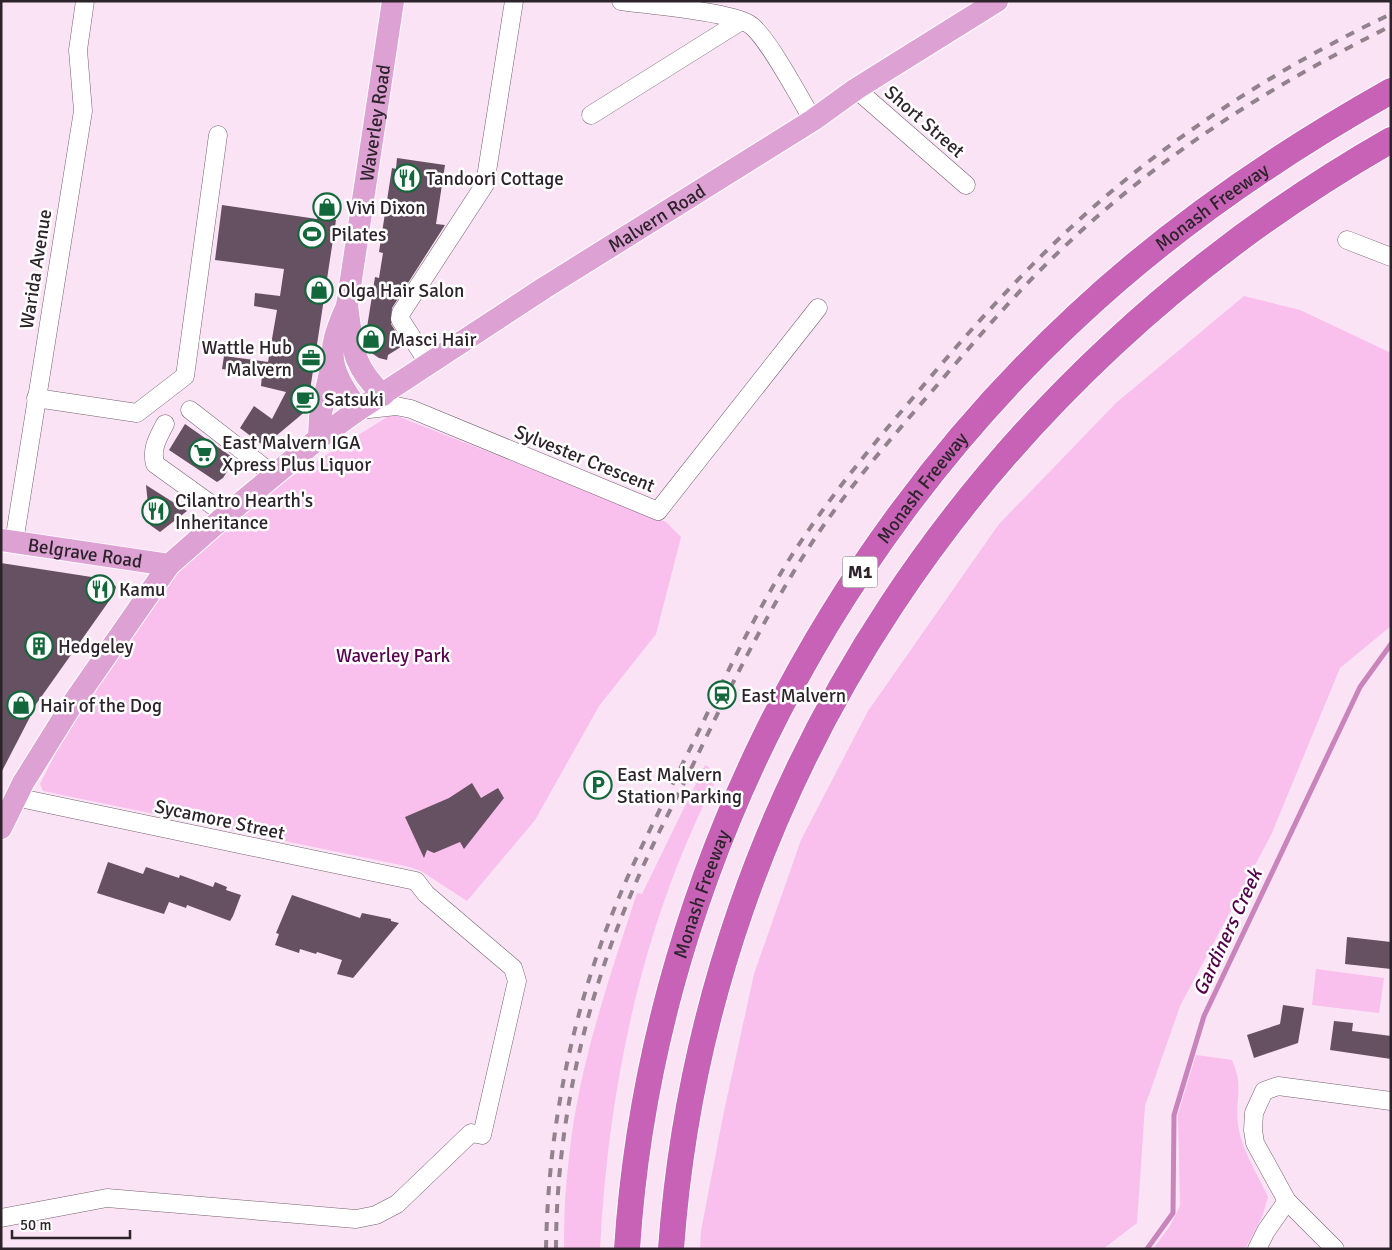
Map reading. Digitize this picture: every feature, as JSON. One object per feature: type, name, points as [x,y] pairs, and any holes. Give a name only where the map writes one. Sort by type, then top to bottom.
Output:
[{"type":"highway","name":"Monash Freeway","points":[[627,1249],[635,1168],[654,1057],[670,993],[703,886],[745,780],[777,712],[823,630],[865,564],[912,499],[966,430],[1011,382],[1089,305],[1161,244],[1258,172],[1391,91]]},
{"type":"highway","name":"M1","points":[[671,1249],[688,1113],[696,1068],[724,960],[765,846],[791,786],[843,683],[881,620],[931,545],[976,487],[1041,414],[1103,351],[1145,313],[1232,243],[1326,178],[1391,140]]},
{"type":"main road","name":"Waverley Road","points":[[319,438],[320,417],[332,364],[333,342],[347,306],[393,1]]},
{"type":"main road","name":"Malvern Road","points":[[319,438],[358,410],[389,400],[429,364],[544,288],[813,120],[856,89],[997,1]]},
{"type":"main road","name":"Waverley Road","points":[[347,306],[355,358],[364,375],[389,400]]},
{"type":"main road","points":[[332,364],[344,389],[358,410]]},
{"type":"main road","points":[[1,828],[10,801],[70,706],[169,565],[226,514],[275,476],[319,438]]},
{"type":"main road","name":"Belgrave Road","points":[[8,541],[169,565]]},
{"type":"street","name":"Warida Avenue","points":[[8,541],[36,398],[82,111],[78,50],[85,1]]},
{"type":"street","points":[[429,364],[400,320],[401,313],[485,184],[514,1]]},
{"type":"street","points":[[621,1],[750,24],[764,40],[813,120]]},
{"type":"street","points":[[591,115],[741,21]]},
{"type":"street","name":"Short Street","points":[[856,89],[966,185]]},
{"type":"street","points":[[36,398],[137,413],[184,376],[218,135]]},
{"type":"street","points":[[1348,240],[1391,257]]},
{"type":"street","name":"Sylvester Crescent","points":[[389,400],[658,511],[818,308]]},
{"type":"street","points":[[190,410],[275,476]]},
{"type":"street","points":[[165,424],[154,445],[153,456],[155,464],[226,514]]},
{"type":"street","name":"Sycamore Street","points":[[1,1218],[107,1198],[356,1219],[376,1215],[397,1204],[471,1133],[482,1134],[513,999],[516,974],[513,968],[502,958],[426,894],[416,881],[10,801]]},
{"type":"street","points":[[1335,1249],[1287,1201],[1253,1135],[1254,1113],[1264,1091],[1278,1086],[1391,1101]]},
{"type":"street","points":[[1257,1249],[1287,1201]]},
{"type":"green space","points":[[1244,296],[1300,310],[1391,353],[1391,626],[1340,668],[1271,835],[1180,1006],[1145,1106],[1137,1223],[1103,1249],[700,1249],[701,1231],[723,1116],[754,974],[801,840],[868,711],[999,524],[1116,403]]},
{"type":"green space","name":"Waverley Park","points":[[392,414],[666,522],[681,537],[656,634],[599,706],[535,820],[467,901],[421,871],[410,867],[43,791],[40,784],[78,709],[177,570],[283,482]]},
{"type":"green space","points":[[705,765],[710,768],[707,775],[716,780],[690,835],[668,891],[649,949],[633,1008],[611,1128],[604,1188],[600,1249],[564,1249],[566,1192],[573,1124],[579,1090],[596,1024],[637,893],[642,894]]},
{"type":"green space","points":[[1316,969],[1384,978],[1379,1013],[1312,1005]]},
{"type":"green space","points":[[1196,1055],[1232,1060],[1236,1069],[1238,1078],[1237,1116],[1240,1134],[1246,1153],[1268,1197],[1262,1217],[1245,1249],[1153,1249],[1170,1226],[1180,1206],[1178,1114]]},
{"type":"building","points":[[397,158],[445,165],[436,224],[445,225],[392,308],[391,324],[404,345],[388,355],[387,360],[379,358],[367,349],[365,340],[375,277],[379,278],[383,253],[379,252],[392,168],[396,169]]},
{"type":"building","points":[[222,205],[336,220],[307,410],[264,446],[240,428],[254,406],[272,419],[286,392],[261,386],[262,375],[222,369],[224,356],[268,362],[277,310],[254,306],[255,293],[280,296],[284,269],[215,260]]},
{"type":"building","name":"East Malvern IGA Xpress Plus Liquor","points":[[185,424],[235,459],[223,478],[217,482],[169,450]]},
{"type":"building","points":[[146,485],[187,511],[160,532],[150,525]]},
{"type":"building","name":"Hedgeley","points":[[1,563],[111,580],[116,587],[114,594],[27,717],[30,717],[1,773]]},
{"type":"building","points":[[472,783],[481,798],[498,788],[504,798],[464,849],[460,842],[434,853],[427,850],[424,858],[405,817],[449,798]]},
{"type":"building","points":[[108,862],[143,874],[146,867],[179,878],[180,875],[213,887],[215,882],[227,887],[226,890],[241,895],[230,921],[187,905],[186,908],[169,902],[164,914],[97,893]]},
{"type":"building","points":[[292,895],[360,918],[362,913],[391,919],[391,921],[399,923],[353,978],[337,974],[342,960],[300,949],[299,953],[275,945],[279,934],[276,933]]},
{"type":"building","points":[[1347,937],[1391,942],[1391,969],[1345,964]]},
{"type":"building","points":[[1283,1005],[1304,1008],[1298,1043],[1254,1058],[1247,1035],[1280,1024]]},
{"type":"building","points":[[1334,1021],[1353,1023],[1352,1031],[1391,1036],[1391,1059],[1330,1050]]},
{"type":"waterway","name":"Gardiners Creek","points":[[1147,1249],[1173,1213],[1174,1115],[1204,1016],[1360,687],[1391,644]]},
{"type":"railway","points":[[546,1249],[551,1163],[564,1078],[573,1036],[598,953],[613,912],[638,855],[748,631],[806,534],[834,494],[954,350],[1019,278],[1089,211],[1158,154],[1233,102],[1311,55],[1391,14]]},
{"type":"railway","points":[[556,1249],[557,1202],[568,1110],[588,1019],[601,974],[617,930],[653,845],[743,663],[772,608],[818,533],[882,450],[981,335],[1047,264],[1101,214],[1178,152],[1219,124],[1303,72],[1391,26]]},
{"type":"place","name":"Tandoori Cottage","points":[[407,178]]},
{"type":"place","name":"Vivi Dixon","points":[[327,207]]},
{"type":"place","name":"Pilates","points":[[312,234]]},
{"type":"place","name":"Olga Hair Salon","points":[[319,290]]},
{"type":"place","name":"Masci Hair","points":[[371,339]]},
{"type":"place","name":"Wattle Hub Malvern","points":[[311,358]]},
{"type":"place","name":"Satsuki","points":[[305,399]]},
{"type":"place","name":"East Malvern IGA Xpress Plus Liquor","points":[[203,453]]},
{"type":"place","name":"Cilantro Hearth's Inheritance","points":[[156,511]]},
{"type":"place","name":"Kamu","points":[[100,589]]},
{"type":"place","name":"Hedgeley","points":[[39,646]]},
{"type":"place","name":"East Malvern","points":[[722,695]]},
{"type":"place","name":"Hair of the Dog","points":[[21,705]]},
{"type":"place","name":"East Malvern Station Parking","points":[[598,785]]}]
